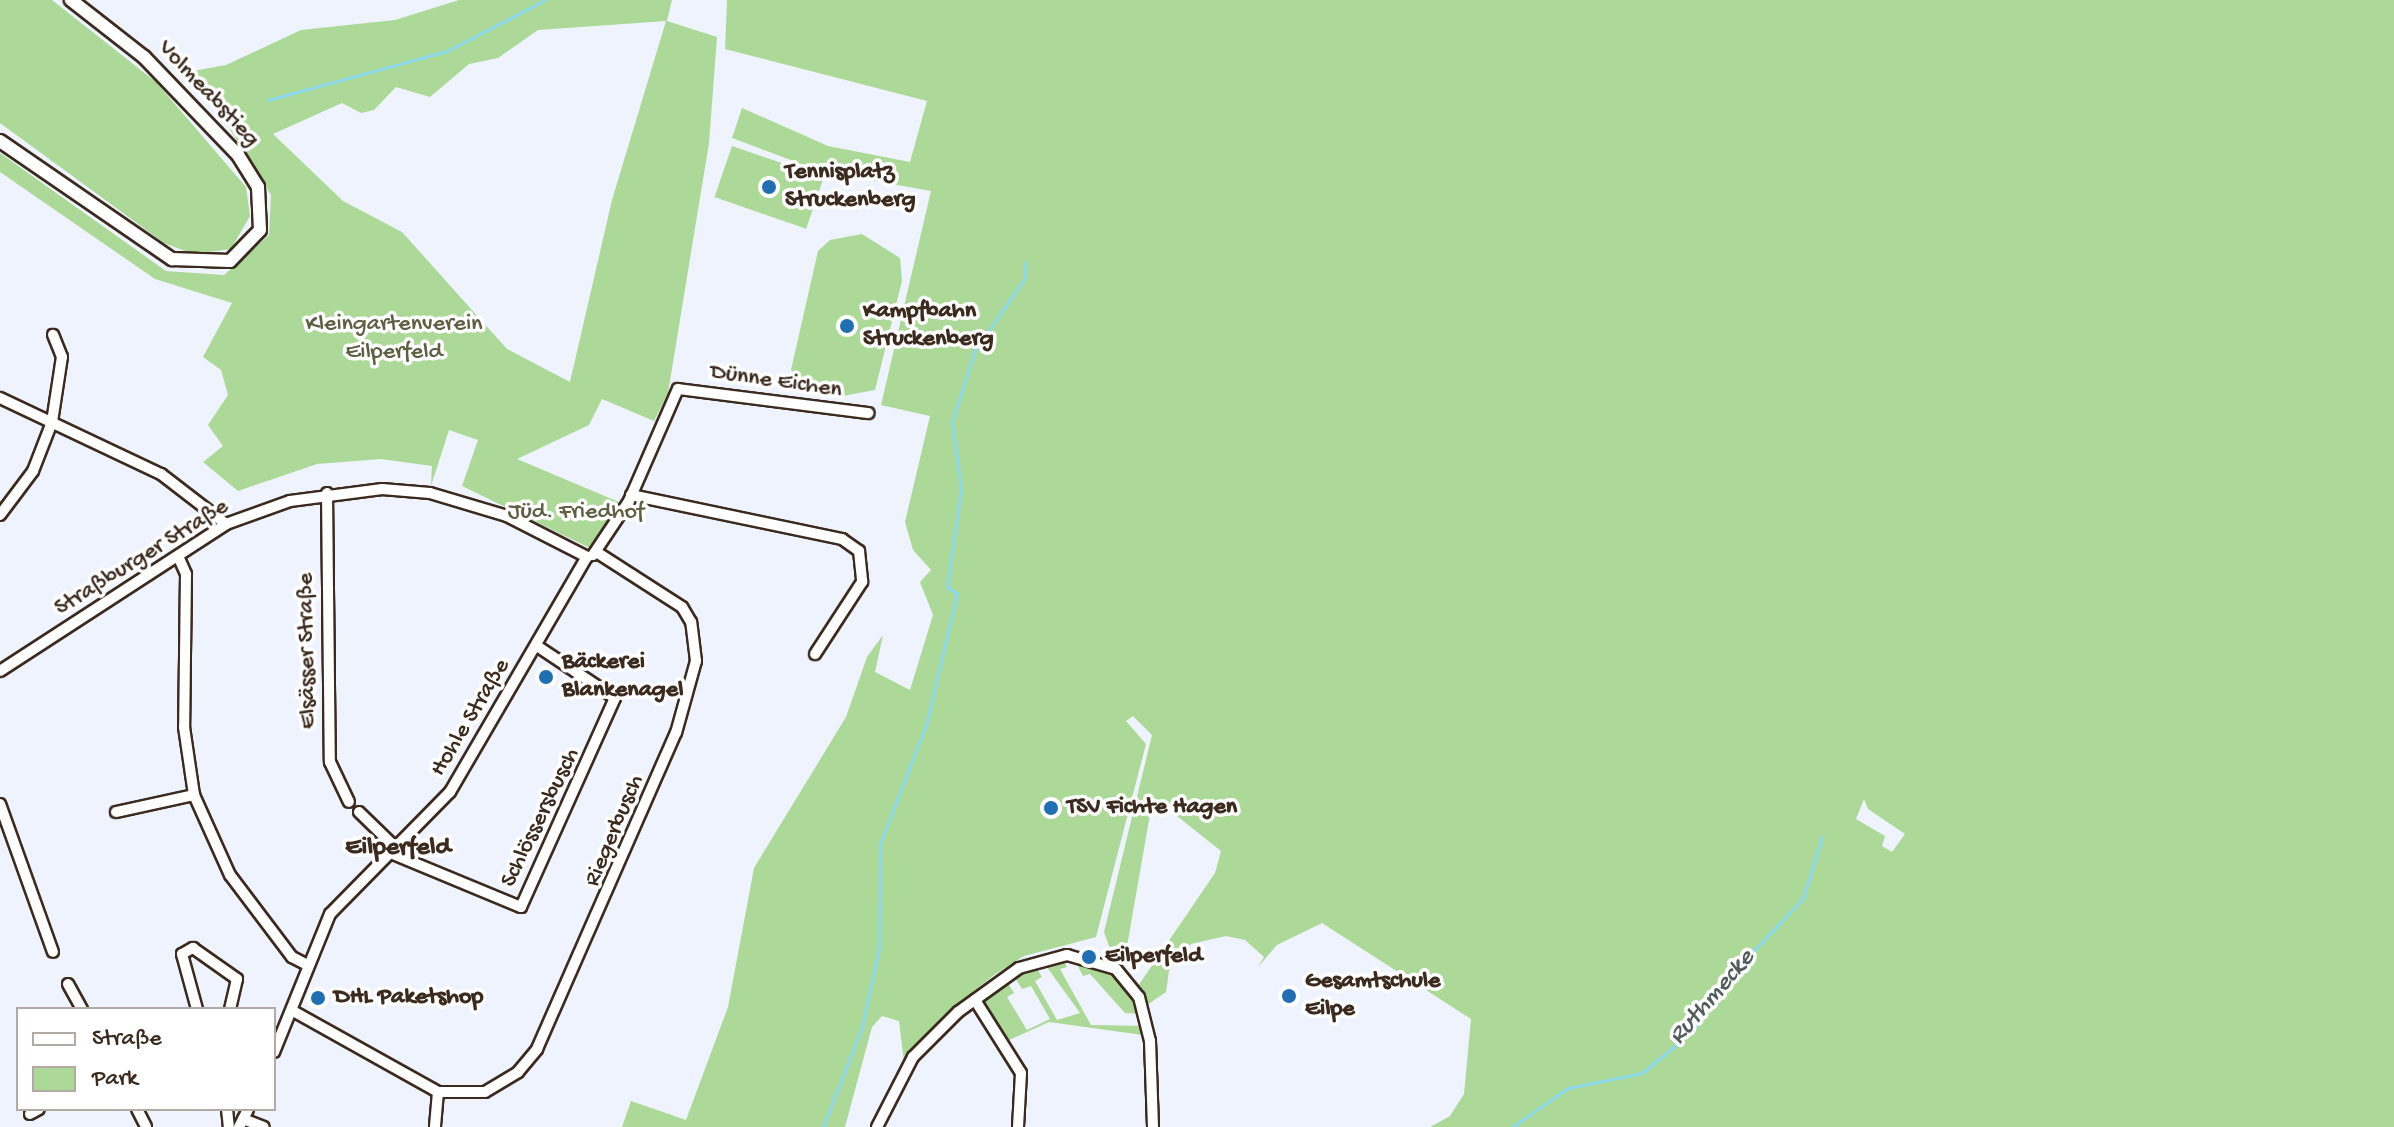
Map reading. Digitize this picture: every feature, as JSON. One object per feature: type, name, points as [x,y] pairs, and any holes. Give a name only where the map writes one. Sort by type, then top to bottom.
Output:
[{"type":"main road","name":"Volmeabstieg","points":[[2,142],[172,259],[230,261],[260,230],[258,187],[238,155],[144,57],[71,0]]},
{"type":"street","points":[[0,515],[33,471],[52,422],[62,357],[53,335]]},
{"type":"street","name":"Dünne Eichen","points":[[678,389],[868,413]]},
{"type":"street","name":"Hohle Straße","points":[[276,1048],[330,914],[457,782],[631,495],[678,389]]},
{"type":"street","points":[[0,398],[161,474],[226,524]]},
{"type":"street","name":"Straßburger Straße","points":[[0,671],[226,524],[327,493],[416,490],[451,498],[507,516],[592,555]]},
{"type":"street","name":"Elsässer Straße","points":[[327,493],[330,762],[349,802]]},
{"type":"street","points":[[631,495],[842,539],[859,551],[862,582],[815,654]]},
{"type":"street","name":"Riegerbusch","points":[[438,1092],[485,1092],[518,1072],[537,1049],[676,733],[696,661],[691,622],[682,607],[592,555]]},
{"type":"street","points":[[178,556],[186,574],[184,727],[194,795],[230,875],[292,957],[308,965]]},
{"type":"street","name":"Schlössersbusch","points":[[391,849],[521,907],[615,698],[537,646]]},
{"type":"street","points":[[116,812],[194,795]]},
{"type":"street","points":[[0,804],[53,952]]},
{"type":"street","points":[[359,812],[391,849]]},
{"type":"street","points":[[196,1007],[182,954],[199,948],[237,979],[230,1007]]},
{"type":"street","points":[[877,1127],[913,1057],[975,1000],[1037,959],[1082,956],[1116,969],[1147,1014],[1153,1127]]},
{"type":"street","points":[[68,984],[81,1007]]},
{"type":"street","points":[[975,1000],[1021,1071],[1018,1127]]},
{"type":"street","points":[[293,1011],[438,1092],[435,1127]]},
{"type":"street","points":[[243,1118],[264,1127]]},
{"type":"green space","points":[[0,0],[52,0],[156,82],[246,187],[250,216],[231,249],[193,254],[164,243],[0,123]]},
{"type":"green space","points":[[459,0],[672,0],[667,21],[717,37],[709,143],[668,393],[654,421],[602,399],[589,425],[517,459],[619,502],[590,548],[462,486],[478,440],[449,430],[431,486],[432,466],[381,459],[317,464],[238,491],[203,462],[223,446],[208,425],[228,395],[221,370],[203,357],[232,303],[155,279],[0,172],[0,153],[166,271],[224,275],[269,235],[271,195],[219,112],[158,45],[193,71],[226,65],[301,30],[395,20]],"holes":[[[666,21],[612,200],[570,382],[507,349],[402,232],[343,201],[273,134],[342,103],[361,113],[374,110],[396,87],[430,97],[469,64],[498,58],[538,30]]]},
{"type":"green space","points":[[727,0],[2394,0],[2394,1127],[1430,1127],[1450,1116],[1464,1094],[1471,1019],[1322,923],[1277,945],[1258,967],[1264,957],[1245,940],[1226,936],[1191,944],[1169,971],[1166,992],[1144,1007],[1147,1014],[1125,1013],[1090,974],[1083,976],[1072,955],[1099,960],[1136,989],[1215,873],[1221,851],[1153,797],[1125,958],[1109,946],[1104,932],[1152,735],[1133,716],[1126,721],[1146,744],[1096,937],[1024,956],[994,975],[944,1015],[904,1062],[899,1021],[882,1016],[872,1027],[845,1127],[622,1127],[631,1101],[686,1120],[728,1007],[754,868],[846,717],[867,657],[883,635],[875,672],[910,690],[933,615],[920,582],[931,570],[913,550],[905,522],[930,416],[881,405],[931,191],[820,171],[732,138],[742,108],[828,146],[910,162],[927,101],[725,49]],"holes":[[[1864,799],[1868,809],[1905,834],[1892,852],[1882,846],[1885,836],[1856,819]]]},
{"type":"green space","name":"Tennisplatz Struckenberg","points":[[732,146],[824,178],[806,229],[714,197]]},
{"type":"green space","name":"Kampfbahn Struckenberg","points":[[862,234],[900,258],[902,281],[875,390],[837,397],[803,386],[791,370],[818,251],[830,240]]},
{"type":"green space","points":[[1061,955],[1067,967],[1060,969],[1091,1025],[1149,1026],[1150,1036],[1049,1022],[1005,1042],[975,1000],[1005,978],[1014,993],[1007,997],[1027,1030],[1050,1019],[1031,986],[1022,989],[1012,973],[1032,961],[1042,977],[1035,981],[1057,1020],[1080,1013],[1041,959]]},
{"type":"waterway","points":[[268,100],[447,51],[545,0]]},
{"type":"waterway","points":[[823,1127],[862,1027],[879,948],[880,844],[926,725],[957,594],[947,587],[961,489],[952,422],[975,350],[1025,278],[1025,262]]},
{"type":"waterway","name":"Ruthmecke","points":[[1512,1127],[1568,1088],[1642,1073],[1693,1031],[1717,990],[1803,898],[1822,837]]},
{"type":"place","name":"Tennisplatz Struckenberg","points":[[769,187]]},
{"type":"place","name":"Kampfbahn Struckenberg","points":[[847,326]]},
{"type":"place","name":"Bäckerei Blankenagel","points":[[546,677]]},
{"type":"place","name":"TSV Fichte Hagen","points":[[1051,808]]},
{"type":"place","name":"Eilperfeld","points":[[1089,957]]},
{"type":"place","name":"Gesamtschule Eilpe","points":[[1289,996]]},
{"type":"place","name":"DHL Paketshop","points":[[318,998]]},
{"type":"district","name":"Eilperfeld","points":[[398,849]]},
{"type":"park label","name":"Kleingartenverein Eilperfeld","points":[[394,339]]},
{"type":"park label","name":"Jüd. Friedhof","points":[[576,513]]}]
